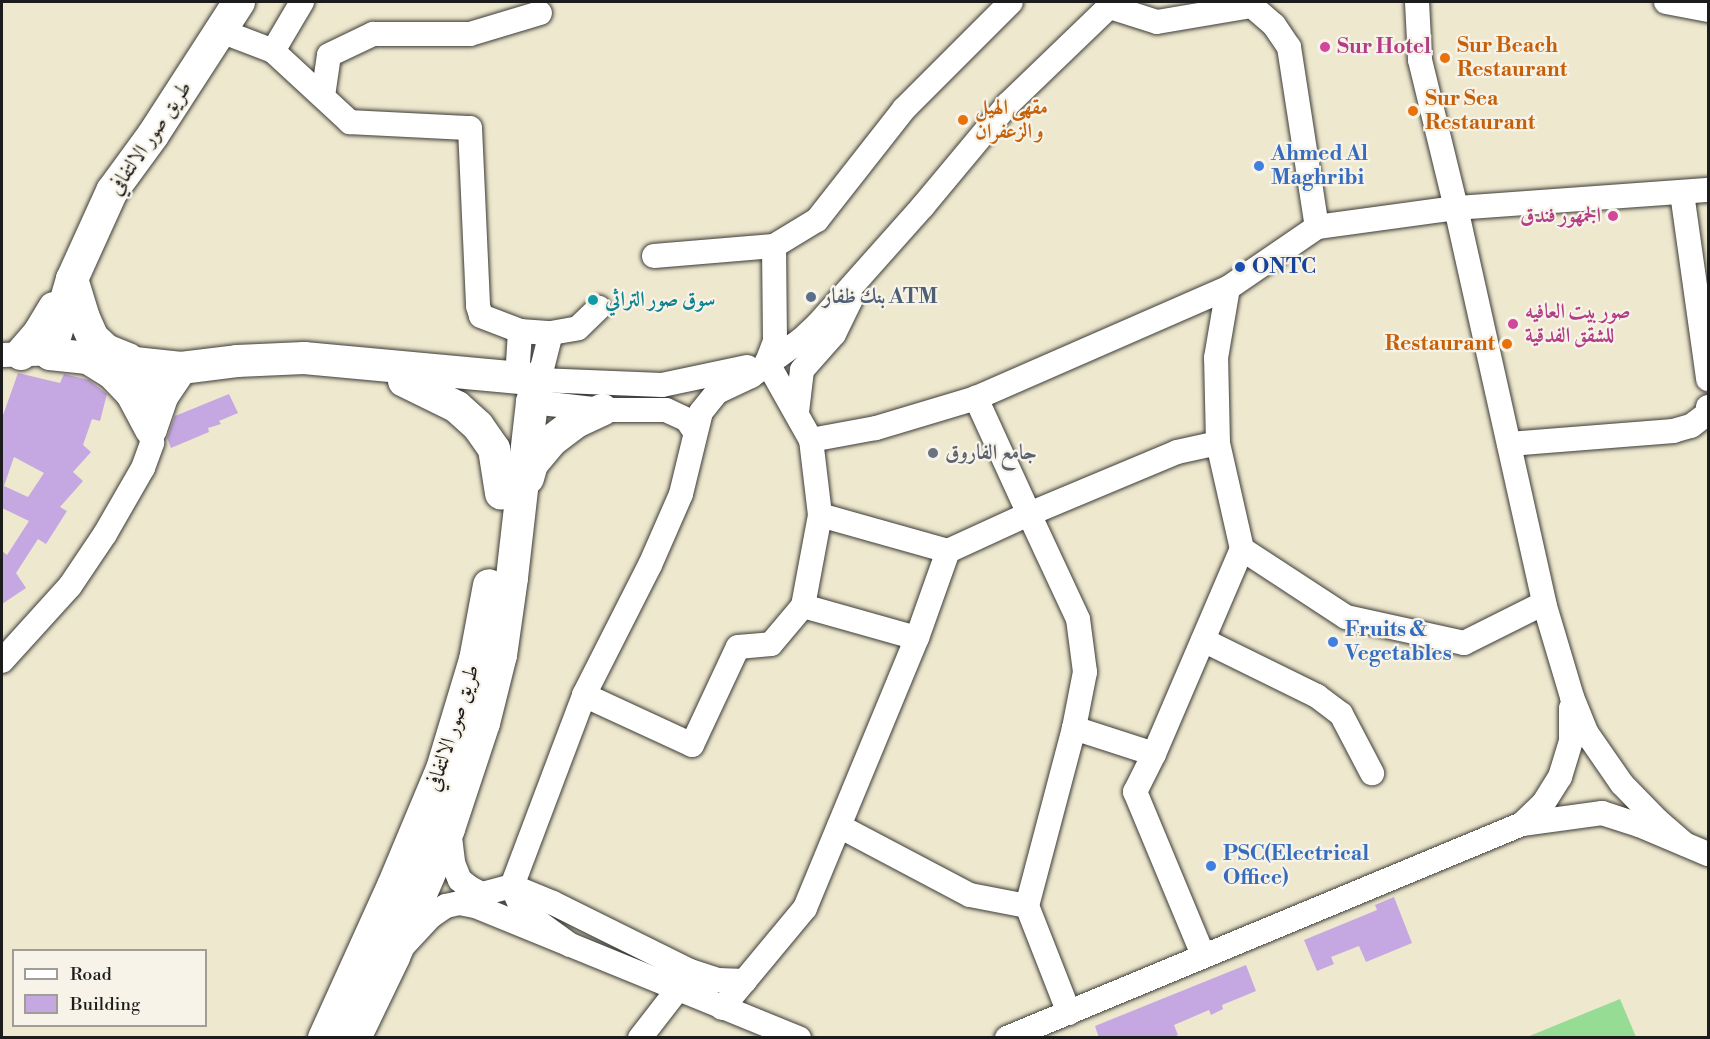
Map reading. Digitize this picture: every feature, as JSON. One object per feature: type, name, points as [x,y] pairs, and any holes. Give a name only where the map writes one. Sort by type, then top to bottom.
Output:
[{"type":"main road","name":"طريق صور الالتفافي","points":[[47,356],[72,279],[112,191],[239,2]]},
{"type":"main road","points":[[47,356],[39,333],[72,279]]},
{"type":"main road","points":[[72,279],[93,338],[106,350],[143,366]]},
{"type":"main road","points":[[47,356],[181,368],[248,360],[304,358],[407,366],[526,390]]},
{"type":"main road","points":[[47,356],[113,374],[132,394],[151,429]]},
{"type":"main road","points":[[325,360],[404,381],[526,390]]},
{"type":"main road","points":[[151,429],[163,395],[181,368]]},
{"type":"main road","points":[[404,381],[457,407],[478,426],[494,449],[512,494]]},
{"type":"main road","name":"طريق صور الالتفافي","points":[[355,1038],[394,957],[449,829],[484,723],[501,655],[512,494],[526,390]]},
{"type":"main road","points":[[512,494],[543,449],[576,422],[602,410]]},
{"type":"main road","name":"طريق صور الالتفافي","points":[[324,1038],[393,886],[455,732],[483,628],[496,546],[512,494]]},
{"type":"street","points":[[273,51],[302,2]]},
{"type":"street","points":[[654,256],[774,246],[817,220],[904,109],[1011,2]]},
{"type":"street","points":[[1417,2],[1420,60],[1456,208],[1544,603],[1572,697],[1586,732],[1623,784],[1656,820],[1685,844]]},
{"type":"street","points":[[1676,2],[1708,10]]},
{"type":"street","points":[[570,945],[523,911],[512,886],[584,695],[650,565],[681,494],[690,466],[695,432],[701,412],[712,397],[751,376],[767,362],[801,340],[864,273],[1008,104],[1111,4],[1157,22],[1252,6],[1274,25],[1288,46],[1317,227]]},
{"type":"street","points":[[322,96],[329,55],[373,34],[470,34],[540,13]]},
{"type":"street","points":[[221,31],[273,51],[350,122],[470,128],[478,306],[481,316],[488,321],[520,331],[551,333],[578,328],[599,308]]},
{"type":"street","points":[[811,440],[876,428],[976,398],[1228,288],[1317,227],[1456,208],[1708,190]]},
{"type":"street","points":[[1682,193],[1708,380]]},
{"type":"street","points":[[767,362],[775,341],[774,246]]},
{"type":"street","points":[[797,412],[802,370],[834,334],[864,273]]},
{"type":"street","points":[[1203,955],[1135,792],[1154,754],[1242,549],[1218,443],[1216,358],[1228,288]]},
{"type":"street","points":[[520,331],[526,390]]},
{"type":"street","points":[[526,390],[551,333]]},
{"type":"street","points":[[526,390],[662,385],[767,362]]},
{"type":"street","points":[[584,695],[692,745],[738,647],[771,644],[803,606],[820,515],[811,440],[767,362]]},
{"type":"street","points":[[2,662],[70,586],[105,534],[143,468],[152,443],[143,366]]},
{"type":"street","points":[[526,390],[602,410],[666,410],[687,420],[695,432]]},
{"type":"street","points":[[976,398],[1078,619],[1085,672],[1074,728],[1027,906],[1069,1013]]},
{"type":"street","points":[[1509,444],[1673,431],[1691,426],[1708,412],[1708,407]]},
{"type":"street","points":[[820,515],[948,551],[1029,514],[1177,452],[1218,443]]},
{"type":"street","points":[[1242,549],[1346,618],[1464,642],[1544,603]]},
{"type":"street","points":[[722,1008],[805,908],[916,638],[948,551]]},
{"type":"street","points":[[803,606],[916,638]]},
{"type":"street","points":[[1203,640],[1317,696],[1341,714],[1372,773]]},
{"type":"street","points":[[1522,824],[1543,804],[1560,777],[1571,740],[1572,697]]},
{"type":"street","points":[[1074,728],[1154,754]]},
{"type":"street","points":[[1007,1038],[1522,824],[1602,813],[1708,854]]},
{"type":"street","points":[[839,826],[970,895],[1027,906]]},
{"type":"street","points":[[449,829],[453,863],[460,880],[482,894],[512,886],[553,903],[690,971],[718,980],[745,981]]},
{"type":"street","points":[[394,957],[430,917],[446,906],[459,903],[475,906],[799,1038]]},
{"type":"street","points":[[640,1038],[678,989]]},
{"type":"green space","points":[[1620,999],[1636,1037],[1527,1037]]},
{"type":"building","points":[[18,373],[60,383],[64,374],[89,380],[107,394],[100,421],[92,419],[83,445],[91,452],[73,472],[83,481],[60,507],[67,511],[46,544],[38,539],[16,573],[26,588],[2,604],[2,551],[7,555],[29,521],[2,508],[2,418]],"holes":[[[14,457],[44,473],[28,497],[4,486]]]},
{"type":"building","points":[[229,394],[238,413],[219,421],[221,424],[208,428],[209,432],[171,448],[167,438],[175,416]]},
{"type":"building","points":[[1394,897],[1412,943],[1366,962],[1359,946],[1331,957],[1334,964],[1317,971],[1304,940],[1377,910],[1375,905]]},
{"type":"building","points":[[1246,965],[1256,991],[1222,1005],[1223,1009],[1211,1015],[1209,1010],[1174,1025],[1178,1035],[1171,1038],[1099,1038],[1095,1026]]},
{"type":"place","name":"Sur Hotel","points":[[1325,47]]},
{"type":"place","name":"Sur Beach Restaurant","points":[[1445,58]]},
{"type":"place","name":"Sur Sea Restaurant","points":[[1413,111]]},
{"type":"place","name":"مقهى الهيل و الزعفران","points":[[963,120]]},
{"type":"place","name":"Ahmed Al Maghribi","points":[[1259,166]]},
{"type":"place","name":"الجمهور فندق","points":[[1613,216]]},
{"type":"place","name":"ONTC","points":[[1240,267]]},
{"type":"place","name":"بنك ظفار ATM","points":[[811,297]]},
{"type":"place","name":"سوق صور التراثي","points":[[593,300]]},
{"type":"place","name":"صور بيت العافيه للشقق الفدقية","points":[[1513,324]]},
{"type":"place","name":"Restaurant","points":[[1507,344]]},
{"type":"place","name":"جامع الفاروق","points":[[933,453]]},
{"type":"place","name":"Fruits & Vegetables","points":[[1333,642]]},
{"type":"place","name":"PSC(Electrical Office)","points":[[1211,866]]}]
